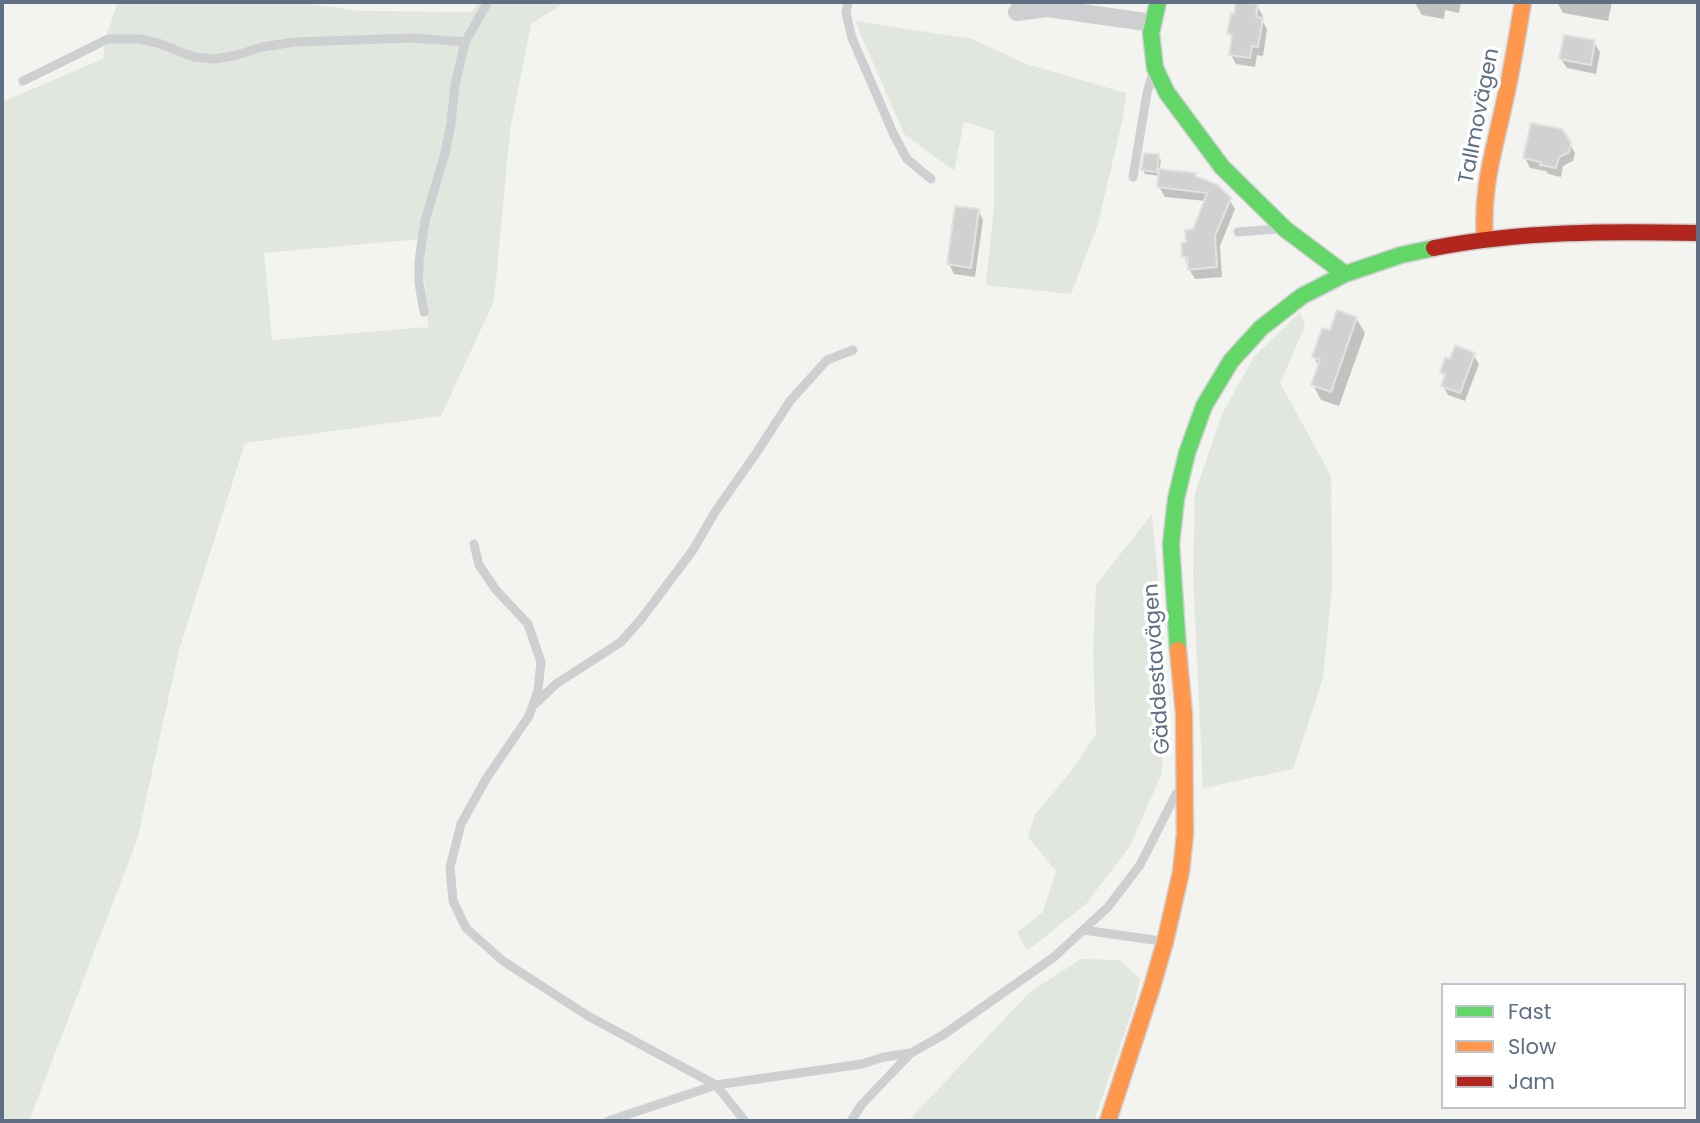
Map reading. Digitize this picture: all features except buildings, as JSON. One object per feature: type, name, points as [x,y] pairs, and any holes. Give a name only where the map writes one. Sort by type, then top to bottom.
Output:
[{"type":"street","points":[[1158,2],[1150,33],[1154,68],[1167,93],[1222,167],[1285,229],[1345,274]]},
{"type":"street","name":"Tallmovägen","points":[[1485,239],[1483,214],[1489,169],[1505,102],[1523,2]]},
{"type":"street","points":[[1017,12],[1047,8],[1153,23]]},
{"type":"street","name":"Gäddestavägen","points":[[1108,1121],[1152,990],[1181,872],[1185,834],[1184,714],[1171,544],[1176,499],[1187,453],[1204,406],[1231,361],[1261,328],[1302,296],[1345,274],[1401,255],[1485,239],[1565,232],[1698,233]]},
{"type":"lane","points":[[424,312],[419,283],[419,261],[425,221],[447,144],[455,85],[465,42],[488,2]]},
{"type":"lane","points":[[848,2],[846,13],[852,37],[894,135],[907,159],[931,178]]},
{"type":"lane","points":[[23,81],[108,39],[117,38],[158,43],[194,57],[215,59],[295,42],[413,38],[465,42]]},
{"type":"lane","points":[[1133,177],[1147,93],[1154,68]]},
{"type":"lane","points":[[1238,232],[1285,229]]},
{"type":"lane","points":[[532,706],[556,684],[621,642],[693,550],[715,512],[790,401],[827,360],[853,350]]},
{"type":"lane","points":[[474,544],[479,565],[496,590],[528,624],[541,662],[538,690],[529,716],[486,779],[461,824],[450,867],[453,901],[466,928],[503,961],[588,1016],[716,1085],[745,1121]]},
{"type":"lane","points":[[851,1121],[862,1104],[911,1053],[943,1035],[1054,957],[1108,907],[1140,865],[1174,798],[1185,765]]},
{"type":"lane","points":[[1083,930],[1165,942]]},
{"type":"lane","points":[[608,1121],[716,1085],[862,1064],[911,1053]]},
{"type":"shaded area","points":[[118,2],[298,2],[359,11],[472,12],[479,2],[566,2],[531,24],[510,130],[494,301],[441,416],[245,443],[179,650],[137,840],[29,1121],[2,1121],[2,102],[103,59],[107,34]],"holes":[[[421,239],[428,327],[272,340],[264,253]]]},
{"type":"shaded area","points":[[855,21],[972,39],[1026,64],[1126,93],[1098,224],[1071,294],[986,285],[994,206],[994,131],[964,122],[954,171],[904,134]]},
{"type":"shaded area","points":[[1300,312],[1305,326],[1280,383],[1331,476],[1332,585],[1323,678],[1293,769],[1203,788],[1193,575],[1195,493],[1222,414],[1254,357]]},
{"type":"shaded area","points":[[1152,514],[1166,661],[1162,773],[1130,846],[1086,904],[1027,951],[1017,932],[1043,912],[1056,871],[1028,837],[1035,815],[1096,735],[1093,654],[1096,585]]},
{"type":"shaded area","points":[[1081,959],[1120,960],[1140,979],[1132,1012],[1094,1121],[908,1121],[1030,992]]},
{"type":"traffic: fast","points":[[1158,2],[1151,33],[1155,68],[1167,93],[1222,167],[1285,229],[1345,274]]},
{"type":"traffic: fast","points":[[1178,650],[1171,544],[1176,499],[1187,453],[1204,406],[1231,361],[1261,328],[1302,296],[1345,274],[1401,255],[1434,248]]},
{"type":"traffic: slow","points":[[1485,239],[1487,187],[1523,2]]},
{"type":"traffic: slow","points":[[1108,1121],[1151,990],[1181,872],[1185,834],[1184,714],[1178,650]]},
{"type":"traffic: jam","points":[[1434,248],[1499,238],[1565,233],[1698,233]]}]
